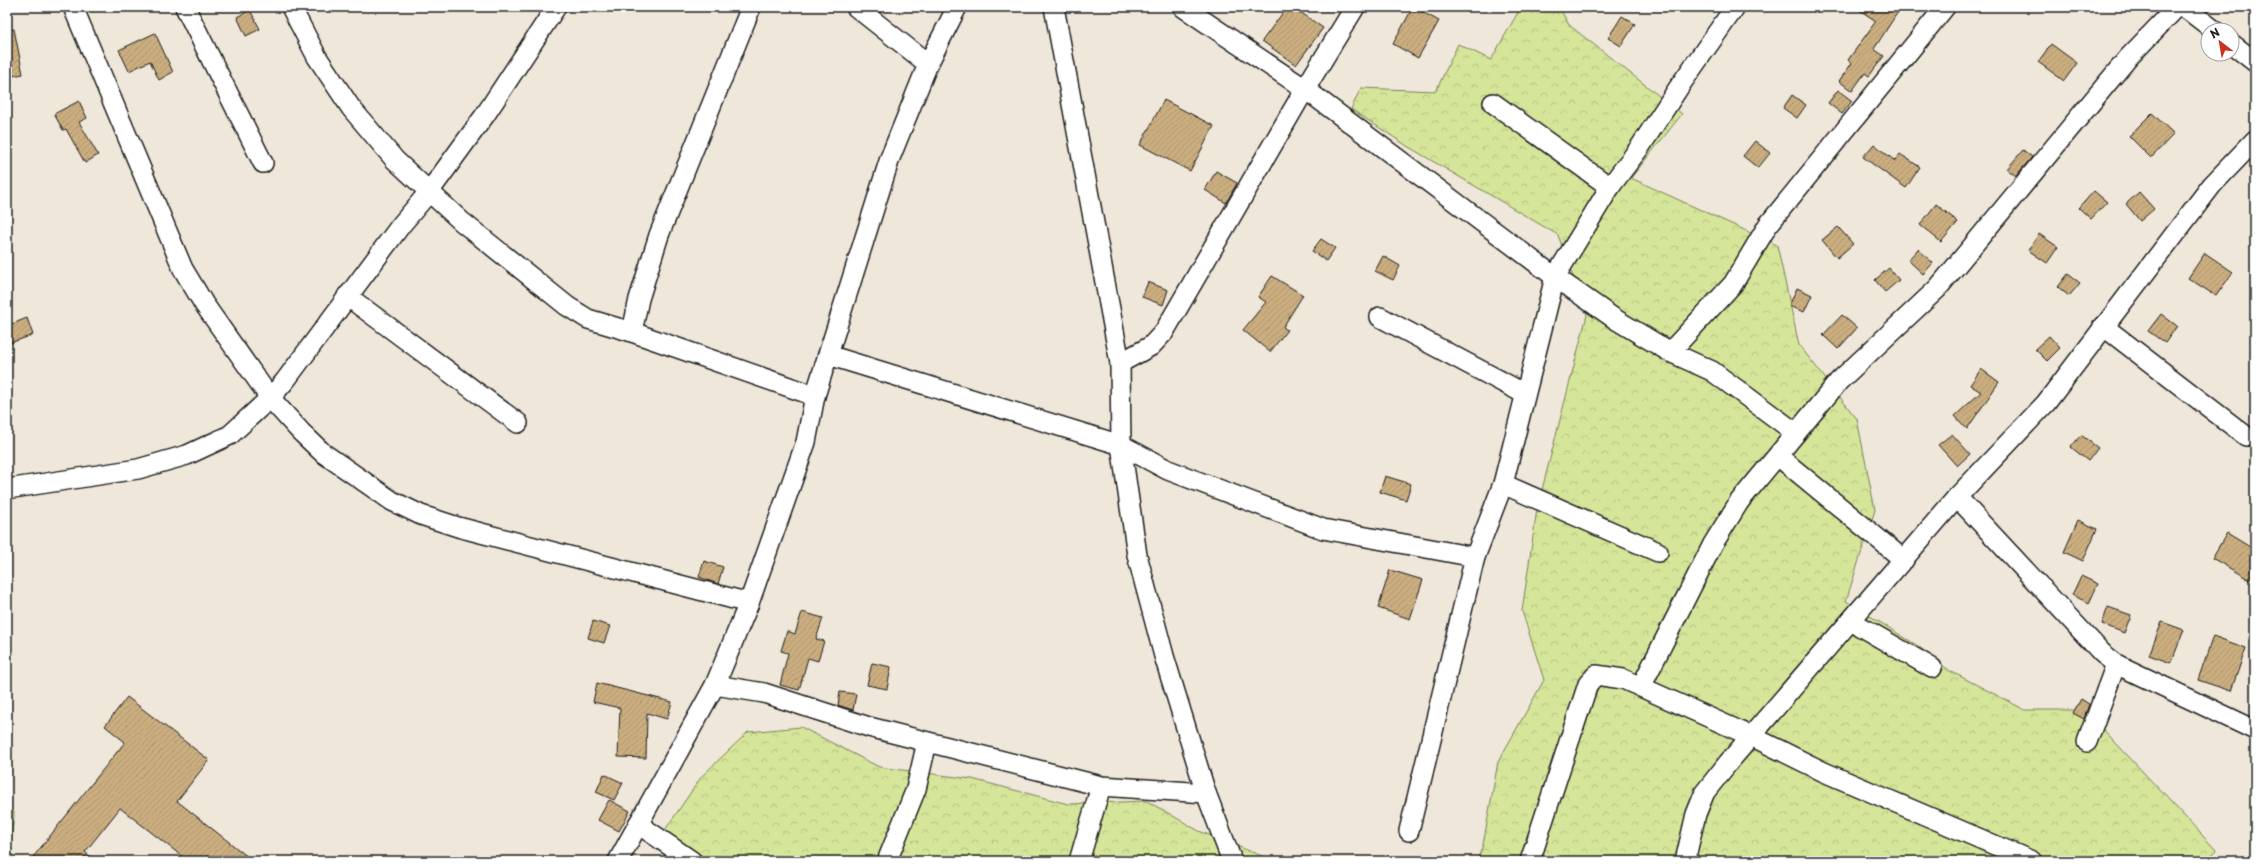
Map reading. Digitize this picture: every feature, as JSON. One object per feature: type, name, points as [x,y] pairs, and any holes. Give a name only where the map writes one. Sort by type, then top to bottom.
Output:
[{"type":"street","points":[[73,7],[183,269],[204,304],[270,398],[301,432],[323,453],[392,501],[421,515],[458,527],[749,603]]},
{"type":"street","points":[[186,7],[263,163]]},
{"type":"street","points":[[291,7],[317,57],[351,108],[396,160],[461,221],[567,306],[588,319],[632,332],[815,396]]},
{"type":"street","points":[[7,489],[138,469],[187,455],[230,435],[270,398],[400,225],[429,192],[486,115],[556,7]]},
{"type":"street","points":[[632,332],[639,299],[659,235],[751,7]]},
{"type":"street","points":[[856,7],[928,64]]},
{"type":"street","points":[[618,861],[715,685],[749,603],[806,442],[815,396],[890,158],[928,64],[957,7]]},
{"type":"street","points":[[1054,7],[1120,363],[1121,445],[1137,555],[1164,656],[1206,793],[1232,861]]},
{"type":"street","points":[[1183,7],[1305,89],[1555,277],[1615,319],[1670,352],[1712,371],[1796,433]]},
{"type":"street","points":[[1120,363],[1151,346],[1164,332],[1305,89],[1355,7]]},
{"type":"street","points":[[1409,831],[1475,557],[1503,484],[1555,277],[1610,187],[1640,147],[1681,84],[1735,7]]},
{"type":"street","points":[[1670,352],[1732,284],[1768,225],[1945,7]]},
{"type":"street","points":[[1641,687],[1713,544],[1739,502],[1839,382],[1937,289],[2128,58],[2177,7]]},
{"type":"street","points":[[2184,7],[2204,22]]},
{"type":"street","points":[[2240,50],[2255,62]]},
{"type":"street","points":[[1493,104],[1610,187]]},
{"type":"street","points":[[1685,861],[1696,814],[1706,792],[1957,497],[2046,403],[2103,326],[2212,185],[2255,140]]},
{"type":"street","points":[[347,296],[518,423]]},
{"type":"street","points":[[1380,317],[1525,394]]},
{"type":"street","points":[[2103,326],[2246,436]]},
{"type":"street","points":[[828,355],[1121,445],[1168,470],[1323,529],[1475,557]]},
{"type":"street","points":[[1778,456],[1904,560]]},
{"type":"street","points":[[1503,484],[1658,552]]},
{"type":"street","points":[[1957,497],[2102,653],[2116,664],[2255,730]]},
{"type":"street","points":[[1851,621],[1932,668]]},
{"type":"street","points":[[2087,742],[2116,664]]},
{"type":"street","points":[[1530,861],[1588,684],[1596,675],[1623,679],[1753,737],[1824,772],[2032,861]]},
{"type":"street","points":[[715,685],[764,693],[869,727],[1101,786],[1206,793]]},
{"type":"street","points":[[887,861],[916,789],[927,742]]},
{"type":"street","points":[[1079,861],[1101,786]]},
{"type":"street","points":[[638,824],[692,861]]},
{"type":"green space","points":[[1521,7],[1559,7],[1569,25],[1682,114],[1631,178],[1777,245],[1799,345],[1857,419],[1875,510],[1846,601],[1918,646],[1950,671],[2025,710],[2085,710],[2216,850],[2208,861],[1477,861],[1483,845],[1498,762],[1544,680],[1522,611],[1537,509],[1587,315],[1558,235],[1407,146],[1351,109],[1361,88],[1436,91],[1458,44],[1491,60]]},
{"type":"green space","points":[[801,727],[879,767],[972,779],[1068,804],[1147,801],[1199,831],[1262,856],[1265,861],[674,861],[665,830],[702,776],[748,732]]},
{"type":"green space","points":[[7,811],[14,812],[10,843],[12,861],[7,861]]},
{"type":"building","points":[[1287,7],[1293,7],[1323,28],[1296,65],[1262,41]]},
{"type":"building","points":[[1413,7],[1439,21],[1418,58],[1393,44]]},
{"type":"building","points":[[1855,7],[1901,7],[1874,49],[1884,56],[1869,76],[1865,73],[1852,91],[1839,81],[1852,63],[1848,60],[1876,21]]},
{"type":"building","points":[[250,10],[260,29],[246,36],[237,17]]},
{"type":"building","points":[[1622,16],[1635,24],[1621,46],[1608,38]]},
{"type":"building","points":[[14,29],[23,74],[7,77],[7,30]]},
{"type":"building","points":[[155,33],[173,72],[159,80],[150,61],[129,71],[119,50]]},
{"type":"building","points":[[2051,44],[2077,63],[2064,81],[2038,62]]},
{"type":"building","points":[[1838,90],[1852,101],[1842,114],[1828,103]]},
{"type":"building","points":[[1792,95],[1806,105],[1797,118],[1783,108]]},
{"type":"building","points":[[1164,100],[1214,126],[1190,171],[1140,145]]},
{"type":"building","points":[[79,101],[87,118],[79,122],[98,155],[85,163],[66,129],[63,130],[54,114]]},
{"type":"building","points":[[2152,113],[2174,134],[2151,158],[2129,136]]},
{"type":"building","points":[[1755,141],[1770,153],[1758,168],[1743,156]]},
{"type":"building","points":[[1874,144],[1895,161],[1900,154],[1920,167],[1906,188],[1863,157]]},
{"type":"building","points":[[2023,150],[2032,157],[2016,176],[2007,169]]},
{"type":"building","points":[[1216,171],[1237,183],[1226,203],[1205,190]]},
{"type":"building","points":[[2094,191],[2107,202],[2091,219],[2079,208]]},
{"type":"building","points":[[2139,192],[2154,209],[2140,221],[2126,204]]},
{"type":"building","points":[[1936,204],[1958,222],[1941,242],[1920,225]]},
{"type":"building","points":[[1838,227],[1853,244],[1837,258],[1822,240]]},
{"type":"building","points":[[2039,234],[2058,247],[2047,263],[2028,250]]},
{"type":"building","points":[[1321,239],[1335,248],[1326,261],[1312,251]]},
{"type":"building","points":[[1918,249],[1933,263],[1923,274],[1908,260]]},
{"type":"building","points":[[2205,253],[2233,272],[2216,296],[2188,278]]},
{"type":"building","points":[[1383,256],[1400,266],[1393,280],[1375,271]]},
{"type":"building","points":[[1889,268],[1899,280],[1885,292],[1875,280]]},
{"type":"building","points":[[2068,274],[2080,283],[2069,296],[2058,287]]},
{"type":"building","points":[[1272,276],[1303,295],[1283,327],[1287,330],[1270,352],[1243,330],[1266,302],[1258,297]]},
{"type":"building","points":[[1148,282],[1168,290],[1163,305],[1142,297]]},
{"type":"building","points":[[1797,288],[1812,295],[1804,312],[1789,306]]},
{"type":"building","points":[[2161,314],[2177,326],[2165,343],[2148,331]]},
{"type":"building","points":[[1842,315],[1857,328],[1838,349],[1823,335]]},
{"type":"building","points":[[27,318],[33,335],[7,344],[7,326]]},
{"type":"building","points":[[2049,336],[2060,348],[2047,361],[2035,349]]},
{"type":"building","points":[[1981,369],[1999,382],[1967,429],[1955,416],[1981,392],[1970,385]]},
{"type":"building","points":[[1952,434],[1970,454],[1957,466],[1938,445]]},
{"type":"building","points":[[2081,435],[2098,448],[2088,461],[2071,447]]},
{"type":"building","points":[[1385,476],[1411,484],[1406,500],[1380,492]]},
{"type":"building","points":[[2078,520],[2097,529],[2083,561],[2064,552]]},
{"type":"building","points":[[2227,533],[2255,550],[2255,571],[2250,580],[2212,558]]},
{"type":"building","points":[[704,561],[723,567],[718,584],[699,577]]},
{"type":"building","points":[[1390,570],[1423,580],[1410,619],[1378,608]]},
{"type":"building","points":[[2081,576],[2098,584],[2089,603],[2072,595]]},
{"type":"building","points":[[2108,607],[2131,615],[2124,633],[2102,624]]},
{"type":"building","points":[[802,612],[823,618],[816,639],[824,641],[818,661],[808,658],[799,690],[780,685],[788,653],[781,651],[787,631],[795,634]]},
{"type":"building","points":[[593,621],[610,626],[604,643],[588,638]]},
{"type":"building","points":[[2162,622],[2184,630],[2171,663],[2149,655]]},
{"type":"building","points":[[2213,636],[2246,648],[2231,691],[2198,680]]},
{"type":"building","points":[[872,663],[891,667],[887,689],[867,685]]},
{"type":"building","points":[[597,683],[672,702],[667,719],[647,713],[646,758],[618,757],[620,708],[593,702]]},
{"type":"building","points":[[840,692],[856,694],[853,710],[838,705]]},
{"type":"building","points":[[127,697],[209,760],[177,801],[253,861],[188,861],[120,808],[85,852],[96,861],[30,861],[125,742],[105,726]]},
{"type":"building","points":[[2081,699],[2089,704],[2084,719],[2073,713]]},
{"type":"building","points":[[604,774],[623,783],[614,800],[596,792]]},
{"type":"building","points":[[609,800],[630,811],[619,831],[598,820]]}]
